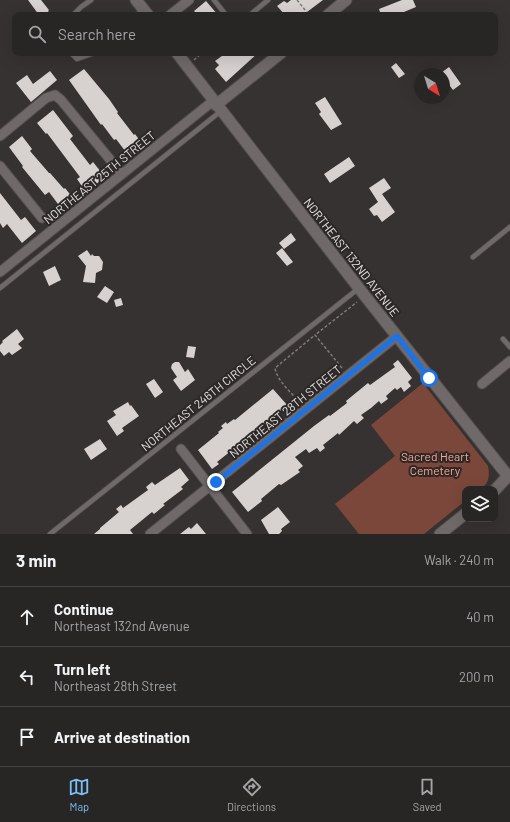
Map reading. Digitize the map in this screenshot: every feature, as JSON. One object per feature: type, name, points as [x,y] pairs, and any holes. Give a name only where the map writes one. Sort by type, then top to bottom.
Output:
[{"type":"street","points":[[174,12],[189,0]]},
{"type":"street","points":[[332,12],[346,0]]},
{"type":"street","name":"NORTHEAST 132ND AVENUE","points":[[179,56],[362,292],[509,478]]},
{"type":"street","points":[[216,105],[276,56]]},
{"type":"street","points":[[0,136],[46,98],[55,95],[61,100],[122,174]]},
{"type":"street","name":"NORTHEAST 25TH STREET","points":[[0,272],[122,174],[216,105]]},
{"type":"street","points":[[0,166],[42,218]]},
{"type":"street","name":"NORTHEAST 28TH STREET","points":[[150,534],[397,336]]},
{"type":"street","points":[[482,384],[510,361]]},
{"type":"street","points":[[181,449],[247,534]]},
{"type":"street","points":[[498,487],[509,478]]},
{"type":"street","points":[[440,534],[462,516]]},
{"type":"lane","points":[[76,12],[91,0]]},
{"type":"lane","points":[[214,0],[224,12]]},
{"type":"lane","points":[[254,12],[268,0]]},
{"type":"lane","points":[[74,56],[77,59],[86,56]]},
{"type":"lane","points":[[0,288],[216,105]]},
{"type":"lane","points":[[473,257],[510,227]]},
{"type":"lane","name":"NORTHEAST 246TH CIRCLE","points":[[50,534],[362,292]]},
{"type":"lane","points":[[503,339],[510,347]]},
{"type":"path","points":[[298,0],[307,12]]},
{"type":"path","points":[[306,409],[285,385],[276,373],[275,368],[316,335],[362,292]]},
{"type":"path","points":[[316,335],[348,375]]},
{"type":"green space","name":"Sacred Heart Cemetery","points":[[423,383],[488,466],[489,476],[487,483],[484,486],[462,486],[462,503],[424,534],[359,534],[335,504],[395,456],[371,425]]},
{"type":"building","points":[[28,0],[41,0],[49,10],[49,12],[37,12]]},
{"type":"building","points":[[291,0],[323,0],[307,12],[282,12],[277,6],[284,1],[287,3]]},
{"type":"building","points":[[402,0],[413,0],[416,7],[404,12],[380,12],[379,9]]},
{"type":"building","points":[[206,1],[215,12],[195,12],[194,11]]},
{"type":"building","points":[[222,56],[255,56],[226,82],[215,69],[219,65],[215,61]]},
{"type":"building","points":[[396,63],[405,74],[399,78],[391,67]]},
{"type":"building","points":[[450,68],[461,84],[453,90],[450,86]]},
{"type":"building","points":[[84,69],[109,99],[118,112],[117,113],[143,145],[129,156],[116,139],[114,140],[102,124],[101,125],[69,80]]},
{"type":"building","points":[[50,71],[57,80],[31,102],[16,83],[27,75],[33,84]]},
{"type":"building","points":[[325,97],[342,124],[331,130],[319,114],[321,112],[315,103]]},
{"type":"building","points":[[53,110],[73,136],[70,139],[90,165],[93,162],[105,177],[86,192],[77,179],[80,177],[47,133],[46,134],[37,123]]},
{"type":"building","points":[[22,136],[32,149],[30,151],[73,198],[61,208],[49,192],[45,195],[22,167],[23,166],[9,147]]},
{"type":"building","points":[[349,157],[355,166],[330,183],[324,174]]},
{"type":"building","points":[[384,178],[391,188],[382,194],[395,212],[382,222],[377,215],[374,216],[369,209],[378,202],[369,188]]},
{"type":"building","points":[[0,193],[21,220],[25,217],[36,231],[22,243],[7,224],[3,228],[0,223]]},
{"type":"building","points":[[291,233],[296,240],[284,249],[279,243]]},
{"type":"building","points":[[282,248],[293,262],[287,266],[276,253]]},
{"type":"building","points":[[87,250],[91,256],[92,254],[94,256],[99,256],[103,262],[102,270],[96,273],[95,283],[83,282],[86,266],[78,256]]},
{"type":"building","points":[[55,266],[61,280],[49,286],[43,272]]},
{"type":"building","points":[[105,286],[114,292],[107,303],[97,297]]},
{"type":"building","points":[[121,298],[123,305],[116,307],[114,300]]},
{"type":"building","points":[[17,329],[24,339],[18,344],[22,348],[12,355],[9,352],[4,356],[0,351],[0,345],[3,342],[2,341]]},
{"type":"building","points":[[188,346],[196,347],[194,358],[186,357]]},
{"type":"building","points":[[398,360],[412,378],[408,382],[411,386],[404,392],[401,387],[397,390],[395,388],[386,396],[388,399],[381,404],[379,401],[361,415],[364,418],[357,424],[354,421],[339,435],[338,433],[323,445],[325,448],[320,452],[317,448],[309,453],[306,449],[295,457],[303,466],[298,470],[300,472],[281,485],[279,484],[261,499],[262,501],[248,512],[232,492],[314,426],[347,403],[346,401],[368,383],[370,385],[395,367],[393,364]]},
{"type":"building","points":[[179,362],[185,372],[188,369],[195,380],[181,391],[173,380],[177,377],[171,368],[172,364]]},
{"type":"building","points":[[154,379],[163,392],[155,398],[146,384]]},
{"type":"building","points":[[273,389],[288,406],[256,431],[258,432],[251,437],[250,436],[217,462],[219,464],[212,469],[198,450],[219,433],[218,432],[223,428],[221,426],[226,422],[227,424],[234,419],[235,420]]},
{"type":"building","points":[[128,402],[139,416],[122,428],[124,431],[117,436],[107,421],[116,415],[113,411]]},
{"type":"building","points":[[100,439],[107,449],[91,460],[84,449]]},
{"type":"building","points":[[180,468],[189,480],[181,487],[183,489],[163,504],[165,505],[154,514],[152,512],[130,530],[133,534],[94,534],[119,512],[116,509],[121,505],[123,508],[148,490],[146,487],[152,482],[155,485]]},
{"type":"building","points":[[278,507],[290,522],[281,529],[282,531],[279,534],[269,534],[261,520]]},
{"type":"building","points":[[197,523],[206,534],[180,534],[189,527],[191,529]]},
{"type":"route","points":[[216,482],[397,336],[429,378]]}]
